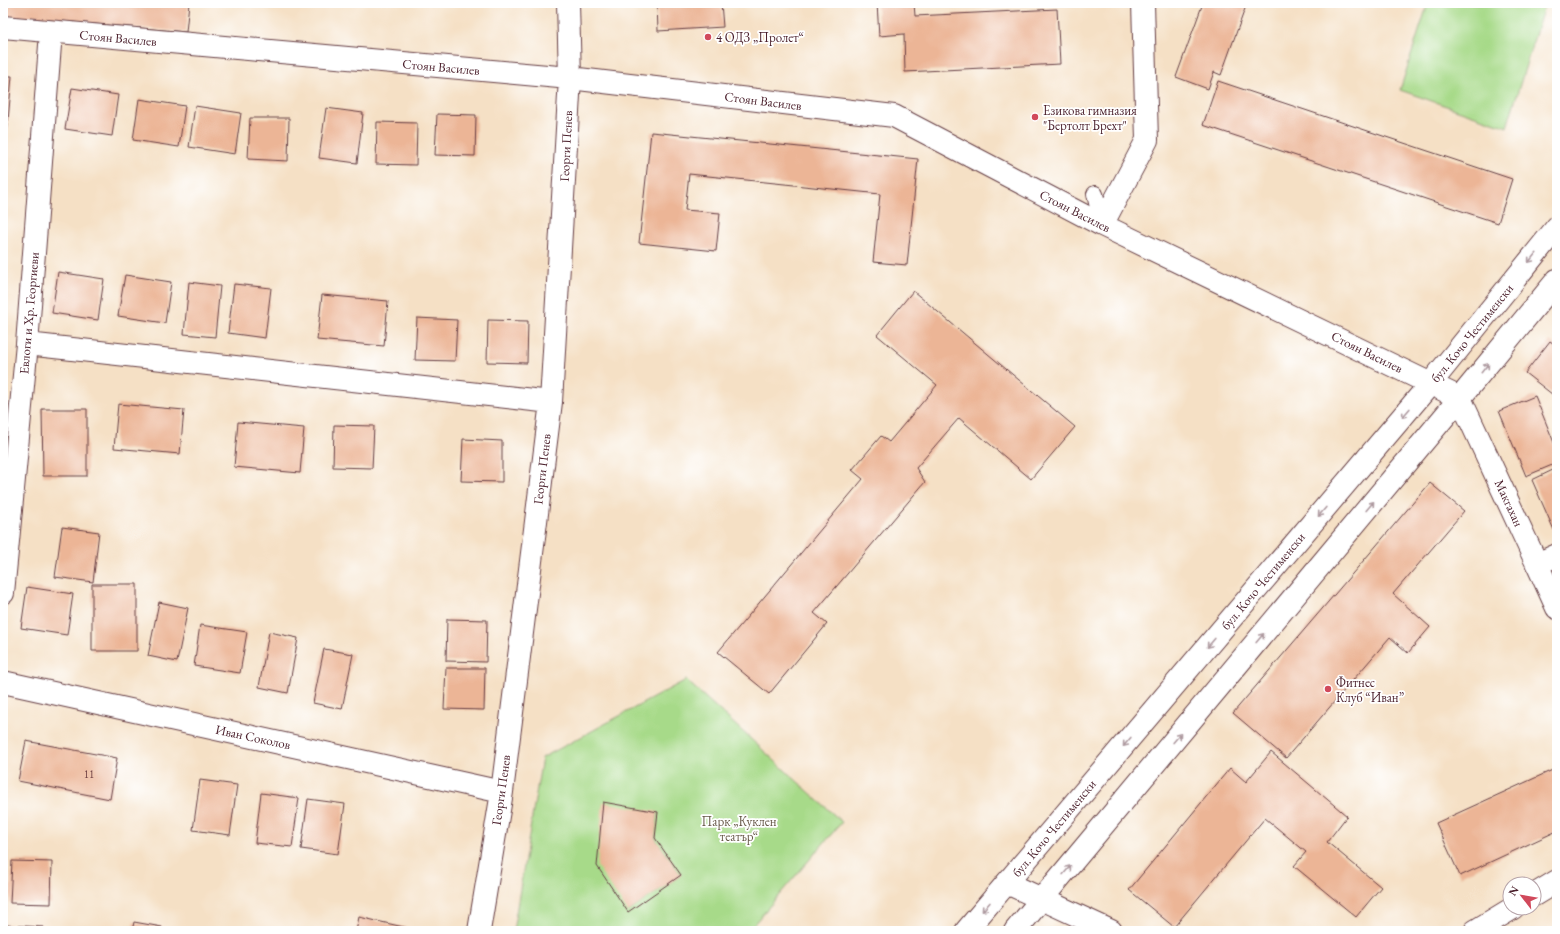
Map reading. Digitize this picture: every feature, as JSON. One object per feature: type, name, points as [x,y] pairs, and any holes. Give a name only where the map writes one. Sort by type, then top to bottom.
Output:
[{"type":"street","name":"Георги Пенев","points":[[479,931],[502,792],[551,402],[570,78],[568,3]]},
{"type":"street","points":[[1102,225],[1147,140],[1143,3]]},
{"type":"street","name":"Стоян Василев","points":[[3,27],[570,78],[894,116],[1102,225],[1460,398]]},
{"type":"street","name":"Евлоги и Хр. Георгиеви","points":[[3,594],[27,344],[51,32]]},
{"type":"street","name":"бул. Кочо Честименски","points":[[966,931],[1431,383],[1557,227]]},
{"type":"street","points":[[1014,931],[1042,900],[1557,280]]},
{"type":"street","points":[[27,344],[551,402]]},
{"type":"street","name":"Макгахан","points":[[1460,398],[1547,560],[1557,608]]},
{"type":"street","name":"Иван Соколов","points":[[3,682],[502,792]]},
{"type":"street","points":[[1542,890],[1557,881]]},
{"type":"street","points":[[1007,884],[1111,931]]},
{"type":"street","points":[[1475,931],[1502,915]]},
{"type":"lane","points":[[1095,194],[1102,225]]},
{"type":"green space","points":[[1428,3],[1545,3],[1507,127],[1400,90]]},
{"type":"green space","name":"Парк „Куклен театър“","points":[[686,680],[842,822],[748,931],[513,931],[542,758]],"holes":[[[658,812],[655,838],[681,875],[628,912]]]},
{"type":"building","points":[[3,3],[189,3],[186,32],[3,16]]},
{"type":"building","points":[[657,3],[721,3],[723,27],[658,31]]},
{"type":"building","points":[[877,3],[914,3],[915,16],[1057,9],[1060,64],[905,72],[904,34],[879,36]]},
{"type":"building","points":[[1203,3],[1247,3],[1221,75],[1214,72],[1208,89],[1176,77]]},
{"type":"building","points":[[3,76],[12,76],[8,121],[3,121]]},
{"type":"building","points":[[1218,81],[1512,179],[1498,223],[1203,125]]},
{"type":"building","points":[[72,88],[118,95],[112,136],[65,129]]},
{"type":"building","points":[[139,99],[185,106],[179,147],[133,140]]},
{"type":"building","points":[[195,106],[241,113],[235,154],[189,147]]},
{"type":"building","points":[[326,108],[363,113],[357,163],[319,158]]},
{"type":"building","points":[[437,114],[476,115],[475,156],[435,155]]},
{"type":"building","points":[[250,118],[289,118],[288,161],[248,159]]},
{"type":"building","points":[[377,122],[417,123],[416,165],[376,164]]},
{"type":"building","points":[[3,124],[8,124],[4,162],[3,162]]},
{"type":"building","points":[[651,132],[918,159],[907,265],[873,262],[880,194],[689,174],[685,210],[720,213],[716,251],[639,243]]},
{"type":"building","points":[[58,272],[104,279],[98,320],[52,313]]},
{"type":"building","points":[[125,275],[171,282],[165,323],[118,316]]},
{"type":"building","points":[[189,282],[220,286],[215,337],[184,334]]},
{"type":"building","points":[[234,284],[271,288],[265,338],[228,333]]},
{"type":"building","points":[[913,291],[1075,427],[1031,479],[959,418],[916,468],[925,482],[814,613],[827,624],[769,694],[718,652],[863,479],[852,470],[881,436],[889,442],[937,385],[877,335]]},
{"type":"building","points":[[322,295],[388,301],[384,346],[317,340]]},
{"type":"building","points":[[417,318],[457,320],[455,361],[415,360]]},
{"type":"building","points":[[488,320],[528,321],[527,363],[487,362]]},
{"type":"building","points":[[1550,341],[1557,346],[1557,398],[1525,373]]},
{"type":"building","points":[[1535,396],[1557,450],[1557,463],[1526,476],[1499,411]]},
{"type":"building","points":[[118,404],[184,410],[180,454],[114,448]]},
{"type":"building","points":[[42,409],[87,409],[87,476],[43,476]]},
{"type":"building","points":[[238,422],[304,428],[300,473],[234,467]]},
{"type":"building","points":[[334,425],[374,426],[372,468],[333,467]]},
{"type":"building","points":[[463,439],[502,441],[502,482],[461,481]]},
{"type":"building","points":[[1557,468],[1557,529],[1554,530],[1532,480]]},
{"type":"building","points":[[1430,483],[1464,511],[1393,594],[1430,627],[1408,653],[1390,637],[1286,758],[1233,713]]},
{"type":"building","points":[[62,527],[99,532],[93,582],[55,577]]},
{"type":"building","points":[[92,584],[137,584],[137,651],[92,651]]},
{"type":"building","points":[[27,587],[73,594],[67,635],[21,628]]},
{"type":"building","points":[[159,602],[188,608],[177,662],[148,656]]},
{"type":"building","points":[[447,619],[487,620],[486,662],[446,661]]},
{"type":"building","points":[[200,625],[247,632],[240,673],[194,666]]},
{"type":"building","points":[[269,632],[298,638],[288,693],[259,687]]},
{"type":"building","points":[[324,649],[353,654],[342,709],[313,703]]},
{"type":"building","points":[[446,668],[485,668],[484,710],[444,709]]},
{"type":"building","points":[[26,741],[117,758],[110,799],[18,781]]},
{"type":"building","points":[[1271,752],[1347,816],[1327,842],[1381,887],[1356,917],[1294,866],[1306,852],[1265,818],[1174,927],[1129,890],[1230,768],[1246,782]]},
{"type":"building","points":[[1557,768],[1557,831],[1460,876],[1436,823]]},
{"type":"building","points":[[200,780],[237,785],[230,835],[193,830]]},
{"type":"building","points":[[261,793],[299,798],[292,847],[255,843]]},
{"type":"building","points":[[308,799],[345,804],[338,854],[301,849]]},
{"type":"building","points":[[603,802],[658,812],[655,838],[681,875],[628,912],[597,866]]},
{"type":"building","points":[[12,861],[52,862],[51,904],[10,903]]},
{"type":"building","points":[[359,917],[417,930],[417,931],[356,931]]},
{"type":"building","points":[[134,922],[162,927],[162,931],[132,931]]},
{"type":"building","points":[[5,925],[44,927],[44,931],[4,931]]},
{"type":"place","name":"4 ОДЗ „Пролет“","points":[[708,37]]},
{"type":"place","name":"Езикова гимназия \"Бертолт Брехт\"","points":[[1035,117]]},
{"type":"place","name":"Фитнес Клуб “Иван”","points":[[1328,689]]}]
